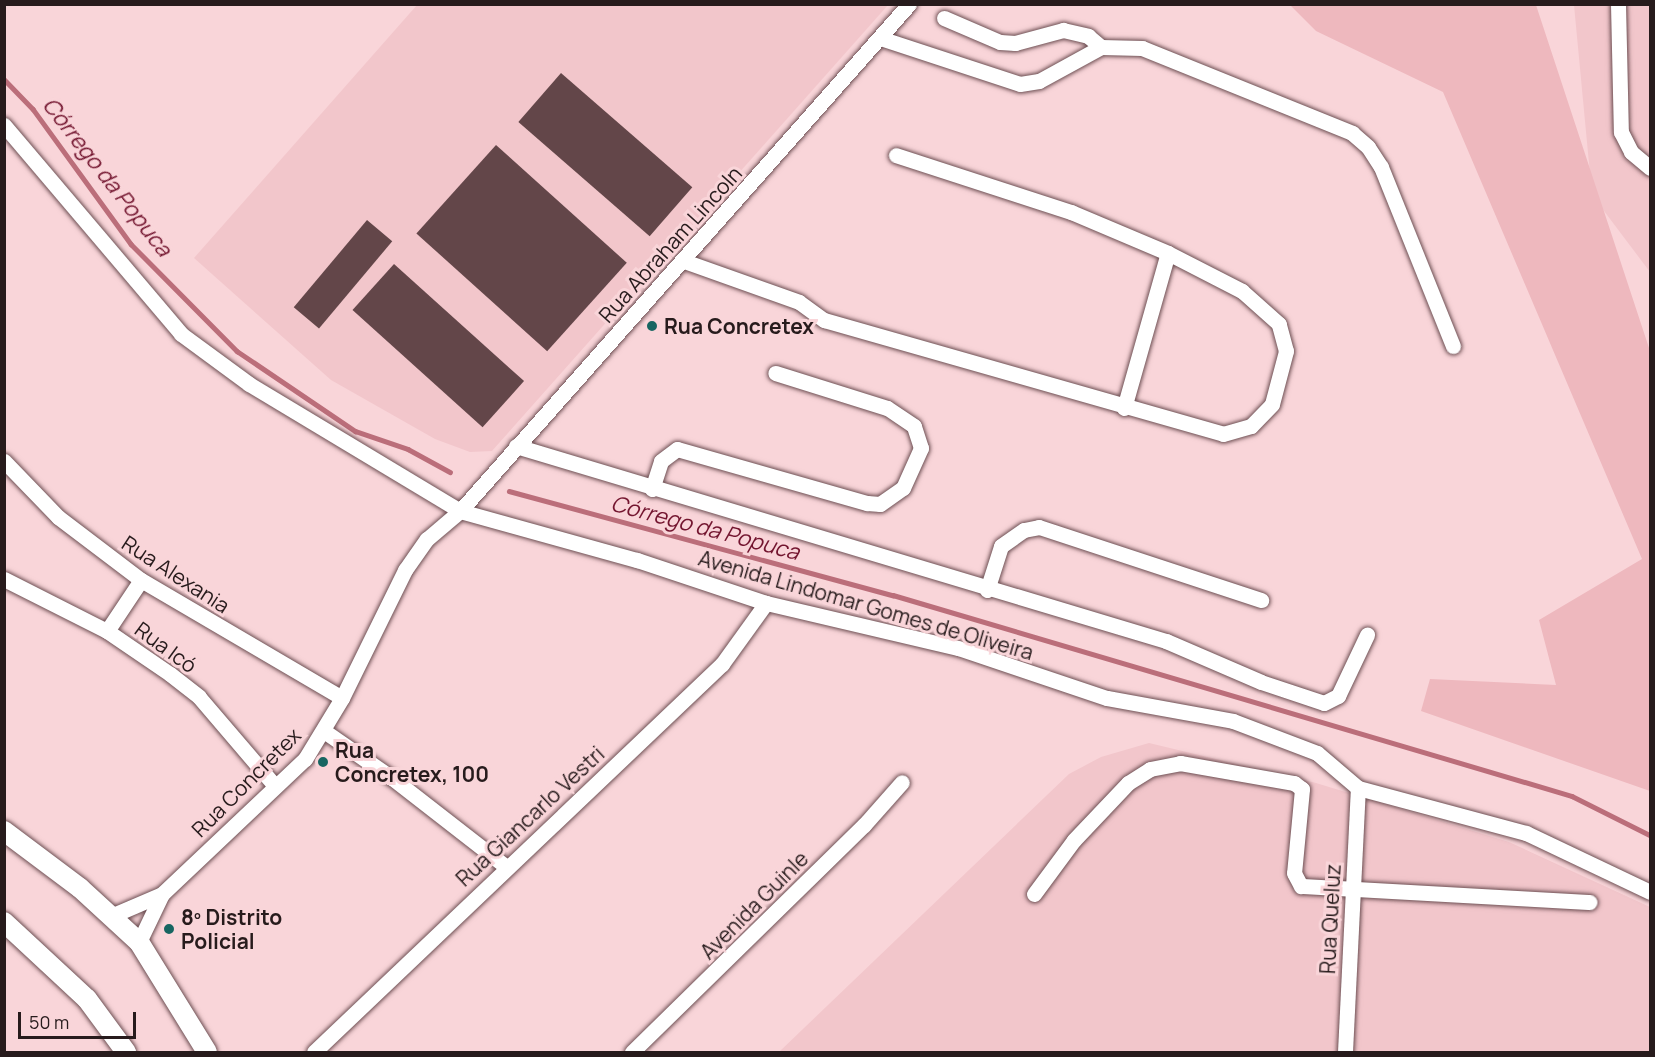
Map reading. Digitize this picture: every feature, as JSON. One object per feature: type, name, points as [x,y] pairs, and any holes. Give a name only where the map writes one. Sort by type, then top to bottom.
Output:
[{"type":"main road","points":[[4,831],[111,916],[139,942],[207,1053]]},
{"type":"main road","points":[[4,922],[87,999],[126,1053]]},
{"type":"street","name":"Rua Abraham Lincoln","points":[[460,511],[684,261],[909,4]]},
{"type":"street","points":[[1618,4],[1621,132],[1631,152],[1650,168]]},
{"type":"street","points":[[944,18],[1000,42],[1015,42],[1063,30],[1088,36],[1101,47]]},
{"type":"street","points":[[880,38],[1020,84],[1039,81],[1080,55],[1101,47],[1142,48],[1352,133],[1368,147],[1381,167],[1453,346]]},
{"type":"street","name":"Avenida Lindomar Gomes de Oliveira","points":[[4,125],[181,334],[249,384],[460,511],[637,560],[766,603],[958,648],[1107,698],[1233,721],[1317,753],[1358,788],[1526,833],[1650,892]]},
{"type":"street","points":[[684,261],[799,302],[824,320],[1124,408],[1223,434],[1251,426],[1272,404],[1286,351],[1279,324],[1242,291],[1168,253],[1071,212],[896,155]]},
{"type":"street","points":[[1124,408],[1168,253]]},
{"type":"street","points":[[652,489],[661,461],[677,449],[867,503],[880,504],[903,488],[921,448],[920,436],[909,421],[887,408],[775,373]]},
{"type":"street","points":[[516,446],[987,590],[1166,641],[1261,682],[1324,703],[1338,696],[1367,635]]},
{"type":"street","name":"Rua Alexania","points":[[4,461],[58,517],[141,580],[342,698]]},
{"type":"street","name":"Rua Concretex","points":[[111,916],[162,894],[305,759],[342,698],[405,570],[426,539],[460,511]]},
{"type":"street","points":[[987,590],[1001,546],[1024,530],[1039,527],[1261,600]]},
{"type":"street","name":"Rua Icó","points":[[4,579],[107,631],[199,697],[275,786]]},
{"type":"street","points":[[107,631],[141,580]]},
{"type":"street","name":"Rua Giancarlo Vestri","points":[[314,1053],[505,866],[722,664],[766,603]]},
{"type":"street","points":[[324,731],[392,778],[505,866]]},
{"type":"street","points":[[1034,894],[1074,840],[1128,783],[1149,769],[1180,763],[1299,785],[1302,789],[1294,873],[1301,886],[1590,902]]},
{"type":"street","name":"Avenida Guinle","points":[[632,1053],[855,834],[902,782]]},
{"type":"street","name":"Rua Queluz","points":[[1345,1053],[1358,788]]},
{"type":"street","name":"Rua Concretex","points":[[139,942],[162,894]]},
{"type":"shaded area","points":[[417,5],[888,5],[492,451],[470,452],[435,439],[331,380],[194,258]]},
{"type":"shaded area","points":[[1290,5],[1536,5],[1650,351],[1650,791],[1421,711],[1430,679],[1556,685],[1539,620],[1642,559],[1443,92],[1316,31]]},
{"type":"shaded area","points":[[1574,5],[1650,5],[1650,272],[1592,195]]},
{"type":"shaded area","points":[[1149,743],[1316,783],[1509,842],[1650,907],[1650,1052],[779,1052],[1069,774],[1101,757]]},
{"type":"building","points":[[561,73],[692,187],[650,236],[518,122]]},
{"type":"building","points":[[496,145],[627,263],[547,351],[416,233]]},
{"type":"building","points":[[367,220],[392,241],[319,329],[294,307]]},
{"type":"building","points":[[394,264],[524,381],[483,427],[353,310]]},
{"type":"waterway","name":"Córrego da Popuca","points":[[4,79],[33,109],[131,244],[237,351],[355,431],[408,449],[450,472]]},
{"type":"waterway","points":[[509,491],[893,595],[1572,796],[1650,835]]},
{"type":"place","name":"Rua Concretex","points":[[652,326]]},
{"type":"place","name":"Rua Concretex, 100","points":[[323,762]]},
{"type":"place","name":"8º Distrito Policial","points":[[169,929]]}]
